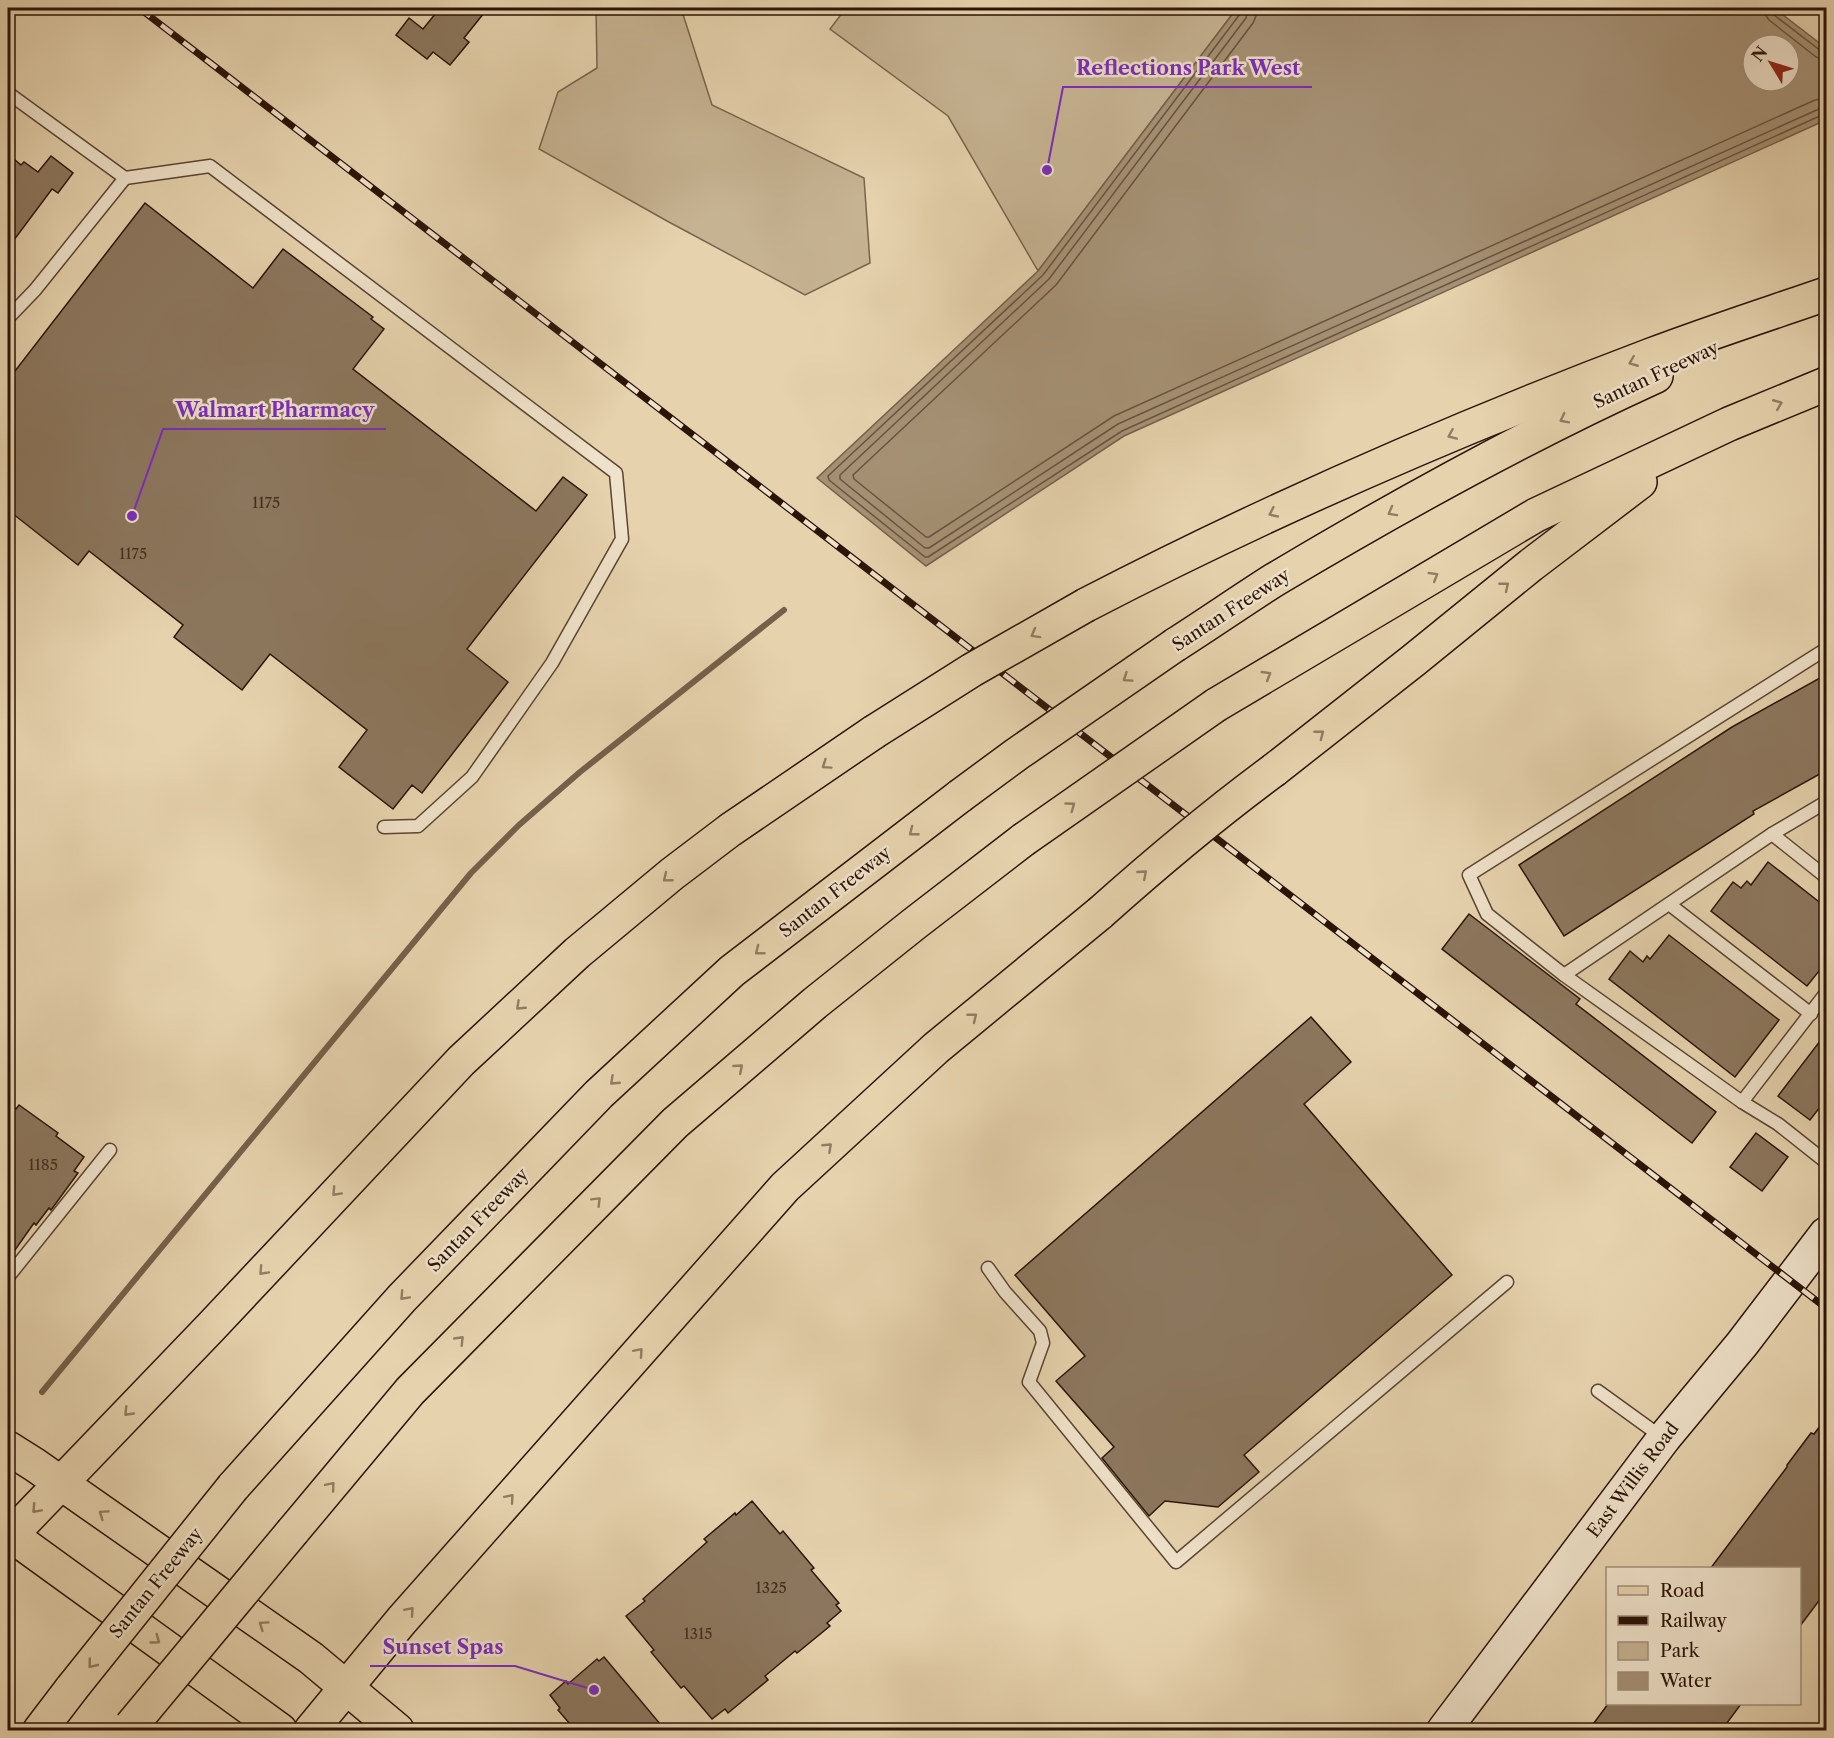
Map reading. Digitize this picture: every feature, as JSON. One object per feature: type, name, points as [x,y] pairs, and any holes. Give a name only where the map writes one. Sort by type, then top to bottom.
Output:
[{"type":"main road","points":[[280,1731],[9,1537],[211,1327],[461,1061],[577,953],[672,874],[722,836],[874,732],[972,670],[1086,605],[1179,557],[1298,501],[1461,432],[1652,355],[1827,296]]},
{"type":"main road","name":"Santan Freeway","points":[[40,1731],[233,1486],[402,1298],[599,1094],[732,971],[1017,754],[1175,645],[1273,582],[1498,452],[1586,408],[1827,296]]},
{"type":"main road","points":[[129,1729],[410,1391],[675,1123],[824,996],[914,924],[1023,840],[1216,705],[1536,515],[1729,424],[1827,384]]},
{"type":"main road","points":[[311,1731],[402,1620],[785,1187],[936,1048],[1100,913],[1210,818],[1633,486],[1729,424]]},
{"type":"main road","points":[[8,1448],[311,1658],[397,1731]]},
{"type":"street","name":"East Willis Road","points":[[1444,1731],[1664,1438],[1742,1344],[1827,1234]]},
{"type":"lane","points":[[8,93],[125,178]]},
{"type":"lane","points":[[8,318],[35,290],[125,178],[210,166],[616,473],[622,539],[552,663],[472,777],[418,826],[384,827]]},
{"type":"lane","points":[[1827,649],[1469,875],[1487,914],[1564,975],[1742,1102],[1778,1124],[1827,1162]]},
{"type":"lane","points":[[1564,975],[1772,834],[1827,802]]},
{"type":"lane","points":[[1772,834],[1827,877]]},
{"type":"lane","points":[[1669,904],[1810,1014]]},
{"type":"lane","points":[[1742,1102],[1827,993]]},
{"type":"lane","points":[[8,1277],[110,1150]]},
{"type":"lane","points":[[988,1268],[1005,1292],[1040,1330],[1042,1343],[1029,1382],[1176,1563],[1507,1282]]},
{"type":"lane","points":[[1598,1391],[1664,1438]]},
{"type":"green space","points":[[596,8],[681,8],[712,105],[864,178],[870,263],[805,295],[539,149],[558,92],[597,68]]},
{"type":"green space","points":[[846,8],[1237,8],[1038,271],[948,116],[830,29]]},
{"type":"water","points":[[1237,8],[1774,8],[1826,48],[1826,120],[1124,436],[926,566],[817,478],[1038,271]]},
{"type":"building","points":[[440,8],[488,8],[464,38],[469,42],[450,65],[433,52],[427,59],[396,35],[409,18],[423,29]]},
{"type":"building","points":[[8,154],[21,165],[24,162],[38,172],[51,156],[73,173],[58,193],[52,189],[8,248]]},
{"type":"building","points":[[145,203],[253,288],[283,249],[373,317],[371,319],[384,329],[353,369],[536,511],[563,477],[587,495],[467,649],[508,682],[422,793],[412,785],[393,809],[339,767],[367,730],[270,654],[242,690],[174,637],[183,625],[89,551],[78,565],[8,510],[8,380]]},
{"type":"building","points":[[1827,674],[1827,770],[1753,811],[1754,814],[1564,936],[1519,865],[1732,727]]},
{"type":"building","points":[[1768,862],[1827,908],[1827,961],[1807,986],[1711,911],[1733,882],[1741,888],[1747,881],[1751,885]]},
{"type":"building","points":[[1469,914],[1580,999],[1576,1004],[1716,1112],[1692,1143],[1442,949]]},
{"type":"building","points":[[1669,935],[1779,1020],[1735,1077],[1609,979],[1630,951],[1643,962],[1647,956],[1650,959]]},
{"type":"building","points":[[1311,1017],[1351,1062],[1304,1104],[1452,1275],[1244,1455],[1259,1472],[1218,1507],[1165,1501],[1149,1516],[1102,1458],[1114,1447],[1056,1381],[1085,1356],[1015,1275]]},
{"type":"building","points":[[1827,1032],[1827,1098],[1810,1120],[1778,1096]]},
{"type":"building","points":[[8,1103],[16,1109],[19,1105],[58,1133],[56,1136],[84,1157],[74,1171],[78,1173],[51,1210],[49,1208],[36,1225],[34,1223],[8,1260]]},
{"type":"building","points":[[1756,1133],[1788,1157],[1762,1191],[1730,1167]]},
{"type":"building","points":[[1827,1417],[1827,1590],[1801,1625],[1801,1567],[1712,1567],[1811,1433],[1814,1434]]},
{"type":"building","points":[[752,1501],[780,1534],[783,1531],[814,1568],[811,1570],[839,1603],[836,1605],[841,1611],[827,1623],[830,1626],[765,1676],[768,1680],[728,1713],[725,1709],[712,1719],[684,1686],[681,1688],[651,1652],[654,1650],[626,1616],[707,1542],[704,1539]]},
{"type":"building","points":[[604,1657],[666,1731],[576,1731],[558,1710],[560,1708],[550,1695],[566,1681],[568,1684],[597,1659],[599,1661]]},
{"type":"building","points":[[1607,1705],[1740,1705],[1721,1731],[1588,1731]]},
{"type":"waterway","points":[[42,1392],[471,873],[519,825],[580,772],[784,610]]},
{"type":"railway","points":[[139,8],[1826,1308]]},
{"type":"place","name":"Reflections Park West","points":[[1047,170]]},
{"type":"place","name":"Walmart Pharmacy","points":[[132,516]]},
{"type":"place","name":"Sunset Spas","points":[[594,1690]]}]
